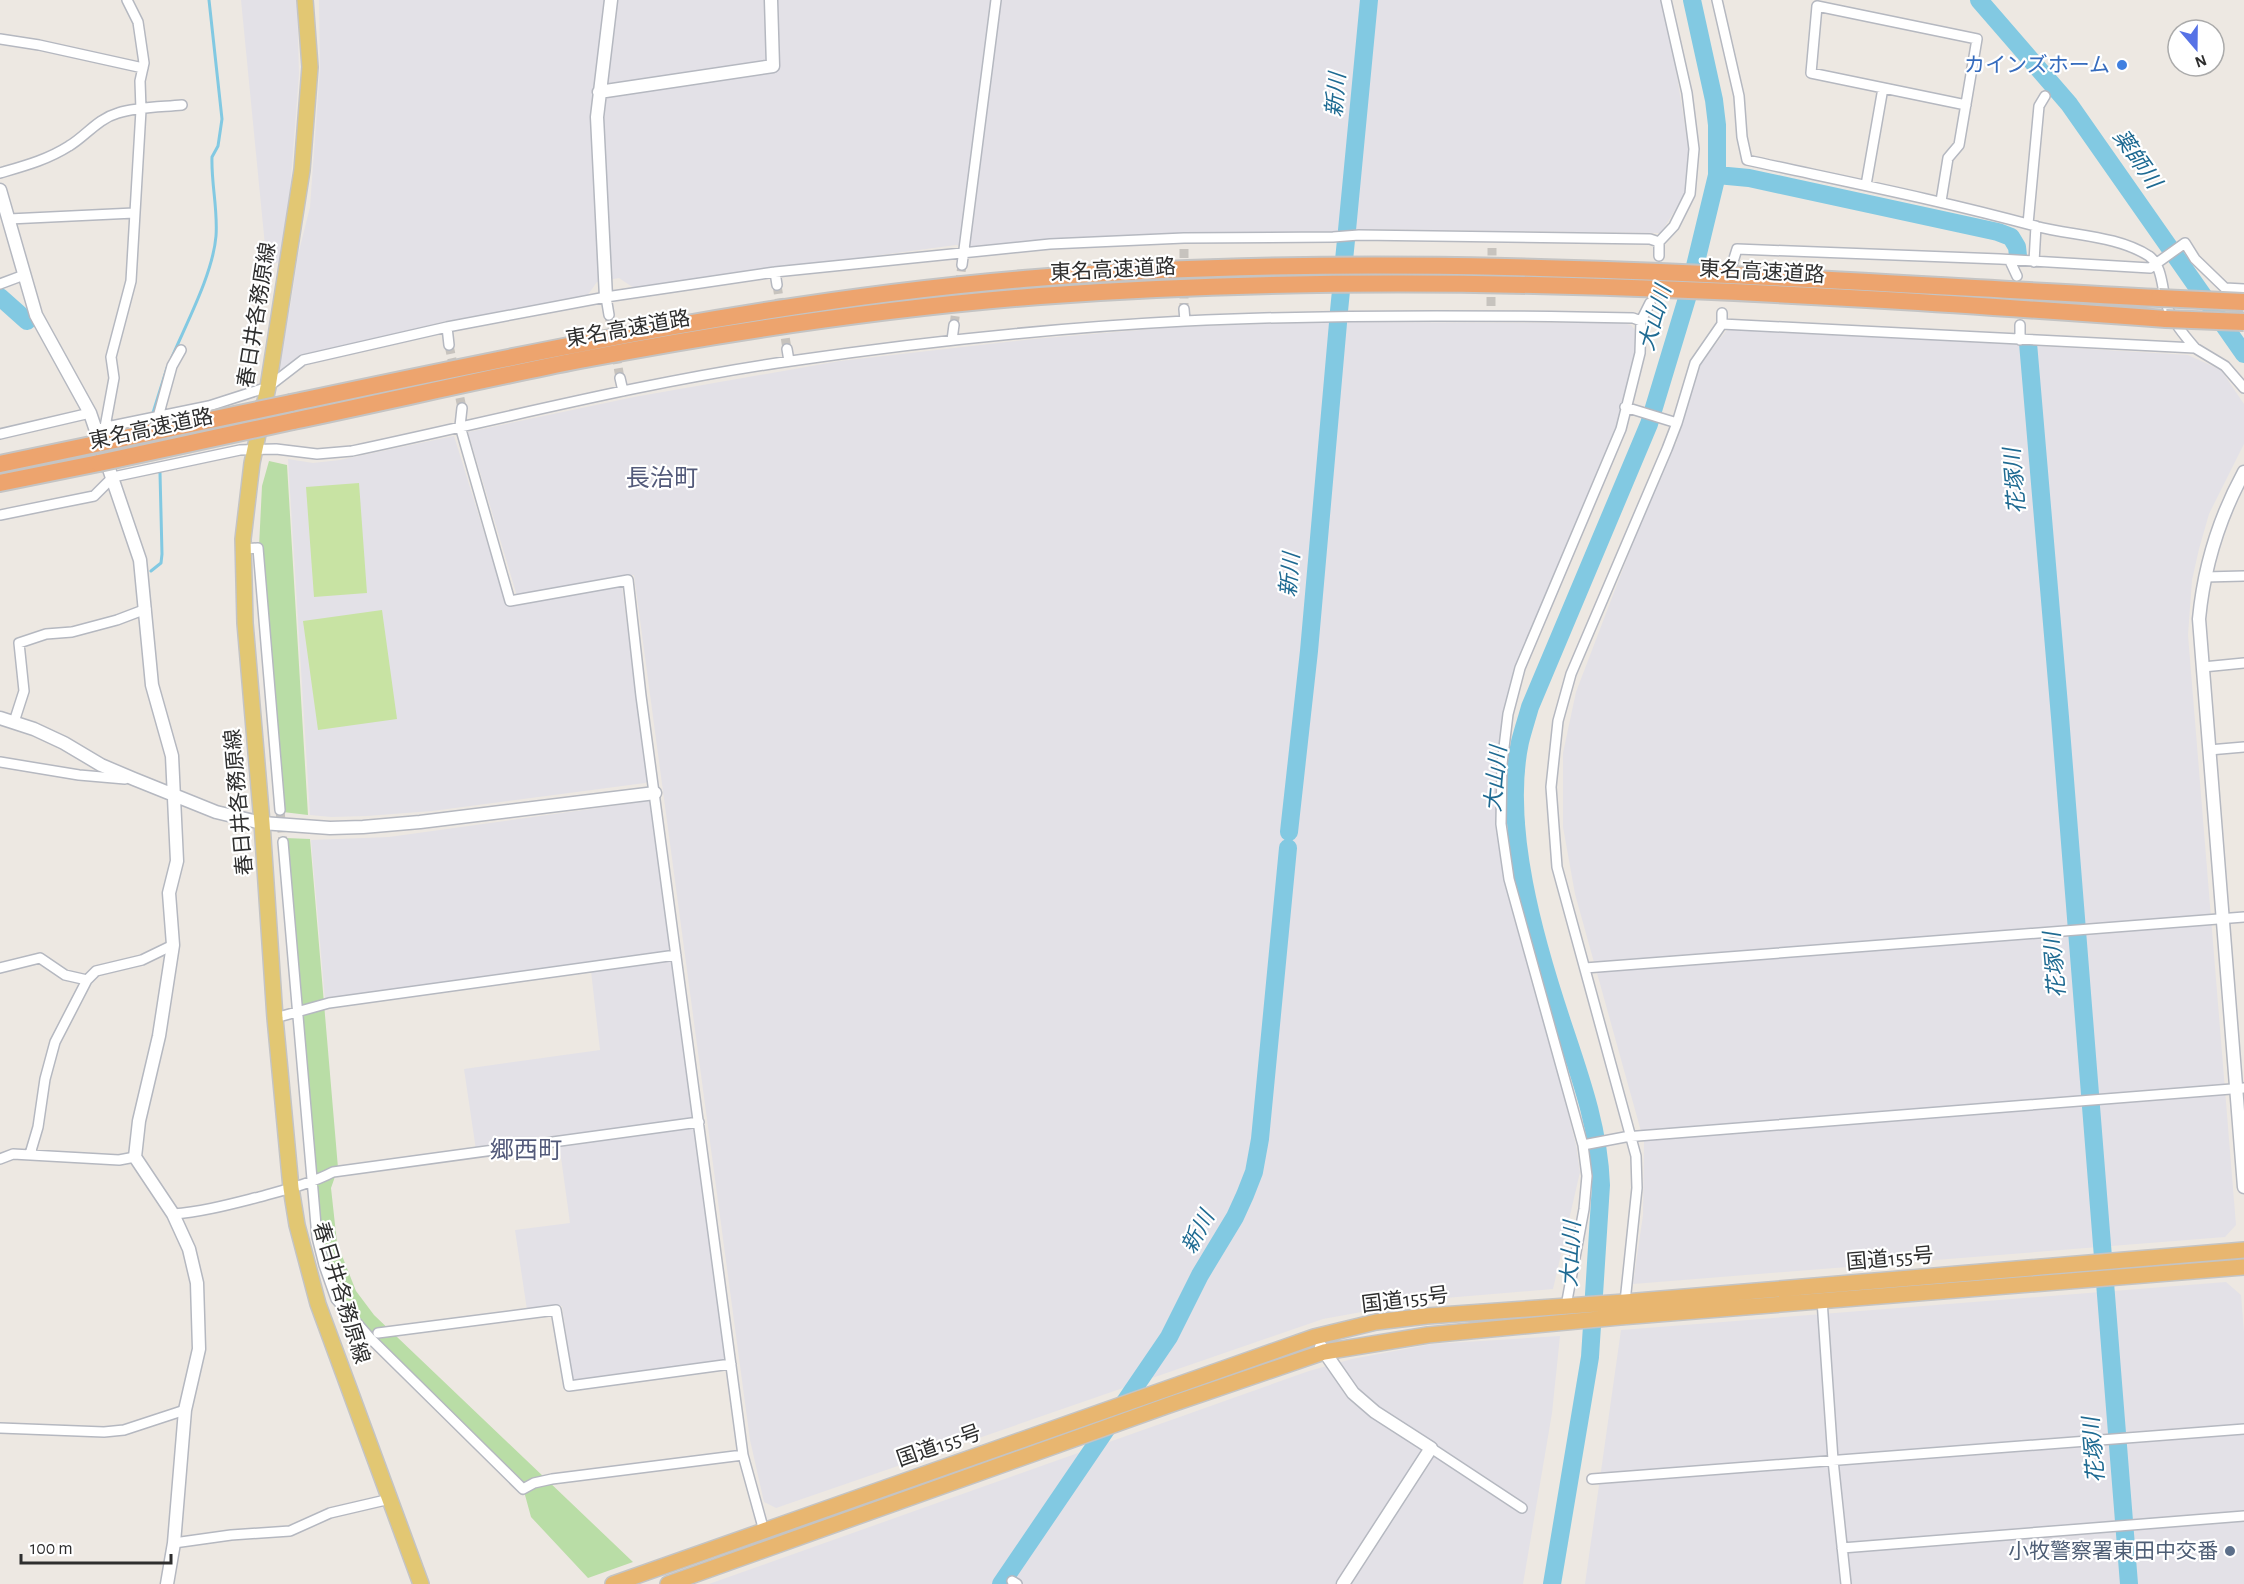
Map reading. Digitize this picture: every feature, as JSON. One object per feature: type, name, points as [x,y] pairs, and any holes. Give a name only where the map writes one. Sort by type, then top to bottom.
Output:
[{"type":"highway","name":"東名高速道路","points":[[0,464],[577,343],[704,320],[834,300],[1034,278],[1271,266],[1661,264],[1718,275],[2244,302]]},
{"type":"highway","name":"東名高速道路","points":[[0,483],[580,360],[839,318],[1037,297],[1147,290],[1328,284],[1575,286],[1654,296],[1713,292],[2244,322]]},
{"type":"highway","name":"国道155号","points":[[613,1584],[1314,1337],[1386,1321],[2244,1250]]},
{"type":"highway","name":"国道155号","points":[[668,1584],[1072,1439],[1324,1352],[1428,1335],[1562,1322],[2244,1268]]},
{"type":"main road","name":"春日井各務原線","points":[[305,0],[310,67],[302,170],[268,387],[255,448],[243,549],[244,623],[262,823],[275,1018],[291,1188],[303,1251],[318,1304],[421,1584]]},
{"type":"street","points":[[101,428],[114,378],[111,357],[131,280],[141,110],[140,81],[144,63],[138,22],[127,0]]},
{"type":"street","points":[[609,315],[606,297],[597,128],[610,0]]},
{"type":"street","points":[[599,92],[773,66],[771,0]]},
{"type":"street","points":[[962,265],[996,0]]},
{"type":"street","points":[[1717,0],[1739,96],[1742,137],[1747,160],[1941,201],[2032,225],[2120,243],[2160,260]]},
{"type":"street","points":[[1661,264],[1659,242],[1674,226],[1690,194],[1694,149],[1687,93],[1669,1]]},
{"type":"street","points":[[1941,201],[1948,158],[1959,145],[1966,105],[1977,39],[1817,6],[1811,73],[1966,105]]},
{"type":"street","points":[[0,39],[39,45],[143,68]]},
{"type":"street","points":[[1866,185],[1883,88]]},
{"type":"street","points":[[2034,262],[2032,225],[2039,106],[2045,96]]},
{"type":"street","points":[[0,173],[34,163],[54,154],[71,145],[104,119],[119,112],[182,105]]},
{"type":"street","points":[[0,190],[36,315],[90,413],[101,428],[113,477],[140,560],[152,685],[172,756],[177,861],[169,893],[173,945],[159,1036],[139,1121],[135,1156],[173,1214],[189,1249],[197,1283],[200,1349],[185,1410],[174,1543],[167,1584]]},
{"type":"street","points":[[9,219],[134,213]]},
{"type":"street","points":[[101,428],[209,406],[268,387],[303,360],[447,327],[606,297],[775,272],[963,251],[1050,244],[1184,238],[1359,235],[1491,236],[1650,239],[1659,242]]},
{"type":"street","points":[[1491,236],[1492,248]]},
{"type":"street","points":[[1184,238],[1184,249]]},
{"type":"street","points":[[1732,265],[1737,249],[2150,268],[2185,243],[2195,259],[2225,288],[2244,289]]},
{"type":"street","points":[[2160,260],[2168,307],[2178,328],[2195,348],[2225,366],[2244,388]]},
{"type":"street","points":[[2010,261],[2017,276]]},
{"type":"street","points":[[775,272],[777,285]]},
{"type":"street","points":[[0,284],[24,275]]},
{"type":"street","points":[[1566,1306],[1584,1209],[1587,1176],[1586,1144],[1509,879],[1501,824],[1502,764],[1508,714],[1520,668],[1621,429],[1640,353],[1641,321],[1654,296]]},
{"type":"street","points":[[1184,309],[1185,321]]},
{"type":"street","points":[[0,515],[94,496],[113,477],[255,448],[317,454],[329,453],[372,446],[622,391],[789,361],[952,340],[1185,321],[1491,311],[1633,318],[1641,321]]},
{"type":"street","points":[[1625,1302],[1637,1188],[1636,1156],[1628,1137],[1557,867],[1551,787],[1558,721],[1571,674],[1675,422],[1695,363],[1722,324],[1722,313]]},
{"type":"street","points":[[1722,324],[2195,348]]},
{"type":"street","points":[[952,340],[954,325]]},
{"type":"street","points":[[2020,325],[2020,339]]},
{"type":"street","points":[[447,327],[449,345]]},
{"type":"street","points":[[787,349],[789,361]]},
{"type":"street","points":[[158,417],[172,366],[181,350]]},
{"type":"street","points":[[620,378],[622,391]]},
{"type":"street","points":[[462,408],[460,426],[510,602],[628,580],[654,793],[743,1455],[764,1531]]},
{"type":"street","points":[[1627,408],[1675,422]]},
{"type":"street","points":[[0,434],[90,413]]},
{"type":"street","points":[[2244,472],[2229,501],[2213,544],[2205,577],[2199,619],[2221,917],[2240,1088],[2244,1187]]},
{"type":"street","points":[[243,549],[258,548],[280,810]]},
{"type":"street","points":[[2205,577],[2244,576]]},
{"type":"street","points":[[14,722],[24,691],[19,643],[46,634],[72,632],[117,620],[146,609]]},
{"type":"street","points":[[2203,667],[2244,663]]},
{"type":"street","points":[[0,718],[64,742],[101,765],[134,780],[216,812],[262,823],[330,828],[363,827],[654,793]]},
{"type":"street","points":[[2209,750],[2244,747]]},
{"type":"street","points":[[0,762],[79,775],[134,780]]},
{"type":"street","points":[[283,842],[317,1238],[336,1299],[370,1338],[523,1489],[534,1483],[552,1479],[743,1455]]},
{"type":"street","points":[[1585,968],[2244,917]]},
{"type":"street","points":[[30,1154],[38,1127],[45,1079],[55,1042],[87,980],[96,971],[142,960],[173,945]]},
{"type":"street","points":[[275,1018],[329,1003],[676,955]]},
{"type":"street","points":[[0,968],[40,958],[65,975],[87,980]]},
{"type":"street","points":[[1586,1144],[1628,1137],[2240,1088]]},
{"type":"street","points":[[173,1214],[194,1213],[291,1188],[333,1172],[699,1122]]},
{"type":"street","points":[[0,1159],[13,1154],[119,1160],[135,1156]]},
{"type":"street","points":[[1822,1300],[1833,1460],[1846,1584]]},
{"type":"street","points":[[378,1334],[556,1310],[569,1386],[731,1364]]},
{"type":"street","points":[[1314,1337],[1353,1393],[1375,1412],[1522,1508]]},
{"type":"street","points":[[0,1428],[104,1432],[124,1430],[185,1410]]},
{"type":"street","points":[[1592,1479],[2244,1429]]},
{"type":"street","points":[[1343,1584],[1431,1448]]},
{"type":"street","points":[[174,1543],[231,1535],[290,1531],[330,1513],[390,1499]]},
{"type":"street","points":[[1842,1548],[2244,1516]]},
{"type":"shaded area","points":[[241,0],[297,0],[299,74],[290,191],[279,262],[267,266]]},
{"type":"shaded area","points":[[319,0],[1661,0],[1672,44],[1689,152],[1686,192],[1661,233],[1358,229],[1337,232],[1199,234],[1053,240],[975,247],[956,245],[634,288],[619,278],[597,282],[587,296],[447,321],[326,350],[300,358],[279,378],[277,354],[290,308],[298,255],[310,207],[320,68]]},
{"type":"shaded area","points":[[1326,322],[1622,323],[1631,325],[1638,340],[1617,429],[1546,602],[1531,627],[1509,692],[1502,726],[1496,794],[1498,836],[1508,893],[1563,1093],[1580,1172],[1553,1289],[1433,1299],[1323,1319],[776,1508],[764,1502],[750,1440],[634,575],[517,596],[468,432],[634,397],[840,361],[1034,339],[1175,327]]},
{"type":"shaded area","points":[[1732,327],[2188,355],[2221,370],[2244,404],[2244,444],[2209,514],[2199,549],[2192,580],[2188,635],[2236,1225],[2225,1237],[1633,1284],[1643,1215],[1644,1142],[1575,894],[1563,827],[1563,753],[1576,692],[1666,456],[1676,444],[1700,365],[1726,331]]},
{"type":"shaded area","points":[[454,436],[507,606],[617,585],[622,587],[648,781],[432,811],[367,816],[310,815],[288,459],[313,463],[340,460]]},
{"type":"shaded area","points":[[648,801],[652,803],[671,952],[325,999],[311,840],[389,837]]},
{"type":"shaded area","points":[[673,960],[694,1120],[476,1150],[464,1069],[600,1050],[591,971]]},
{"type":"shaded area","points":[[694,1125],[726,1362],[573,1380],[562,1306],[527,1310],[515,1230],[570,1223],[559,1143]]},
{"type":"shaded area","points":[[2226,1282],[2241,1295],[2244,1332],[2244,1584],[1585,1584],[1621,1330]]},
{"type":"shaded area","points":[[1560,1336],[1552,1413],[1523,1584],[709,1584],[1309,1371],[1352,1359],[1432,1344]]},
{"type":"green space","points":[[269,461],[287,465],[308,815],[283,812],[259,547],[262,486]]},
{"type":"green space","points":[[359,483],[367,593],[314,597],[306,487]]},
{"type":"green space","points":[[382,610],[397,719],[318,730],[303,621]]},
{"type":"green space","points":[[285,838],[310,839],[338,1168],[331,1188],[337,1243],[356,1291],[374,1315],[633,1562],[588,1578],[531,1517],[522,1484],[376,1340],[345,1304],[334,1284],[320,1237]]},
{"type":"waterway","points":[[172,357],[205,281],[216,236],[212,157],[218,146],[222,119],[209,0]]},
{"type":"waterway","name":"新川","points":[[1347,230],[1369,0]]},
{"type":"waterway","name":"大山川","points":[[1552,1584],[1590,1357],[1601,1185],[1597,1143],[1588,1102],[1542,956],[1524,884],[1515,810],[1516,775],[1520,742],[1530,707],[1649,424],[1688,295],[1717,175],[1717,125],[1714,100],[1692,0]]},
{"type":"waterway","name":"薬師川","points":[[1979,0],[2069,104],[2244,354]]},
{"type":"waterway","name":"花塚川","points":[[1717,175],[1749,178],[1998,232],[2011,237],[2017,247],[2018,256]]},
{"type":"waterway","name":"新川","points":[[1339,311],[1346,240]]},
{"type":"waterway","points":[[0,297],[27,321]]},
{"type":"waterway","name":"新川","points":[[1289,832],[1309,651],[1338,323]]},
{"type":"waterway","name":"花塚川","points":[[2028,343],[2129,1584]]},
{"type":"waterway","points":[[152,416],[167,368]]},
{"type":"waterway","points":[[151,571],[161,563],[162,554],[160,473]]},
{"type":"waterway","name":"新川","points":[[1001,1584],[1169,1337],[1200,1275],[1235,1217],[1254,1172],[1260,1139],[1288,848]]},
{"type":"tunnel","points":[[1492,248],[1492,269]]},
{"type":"tunnel","points":[[1184,249],[1184,309]]},
{"type":"tunnel","points":[[954,325],[962,265]]},
{"type":"tunnel","points":[[1491,283],[1491,306]]},
{"type":"tunnel","points":[[777,285],[787,349]]},
{"type":"tunnel","points":[[609,315],[620,378]]},
{"type":"tunnel","points":[[449,345],[462,408]]},
{"type":"tunnel","points":[[280,810],[283,842]]},
{"type":"place","name":"カインズホーム","points":[[2122,65]]},
{"type":"place","name":"小牧警察署東田中交番","points":[[2230,1551]]},
{"type":"district","name":"長治町","points":[[662,479]]},
{"type":"district","name":"郷西町","points":[[526,1151]]}]
